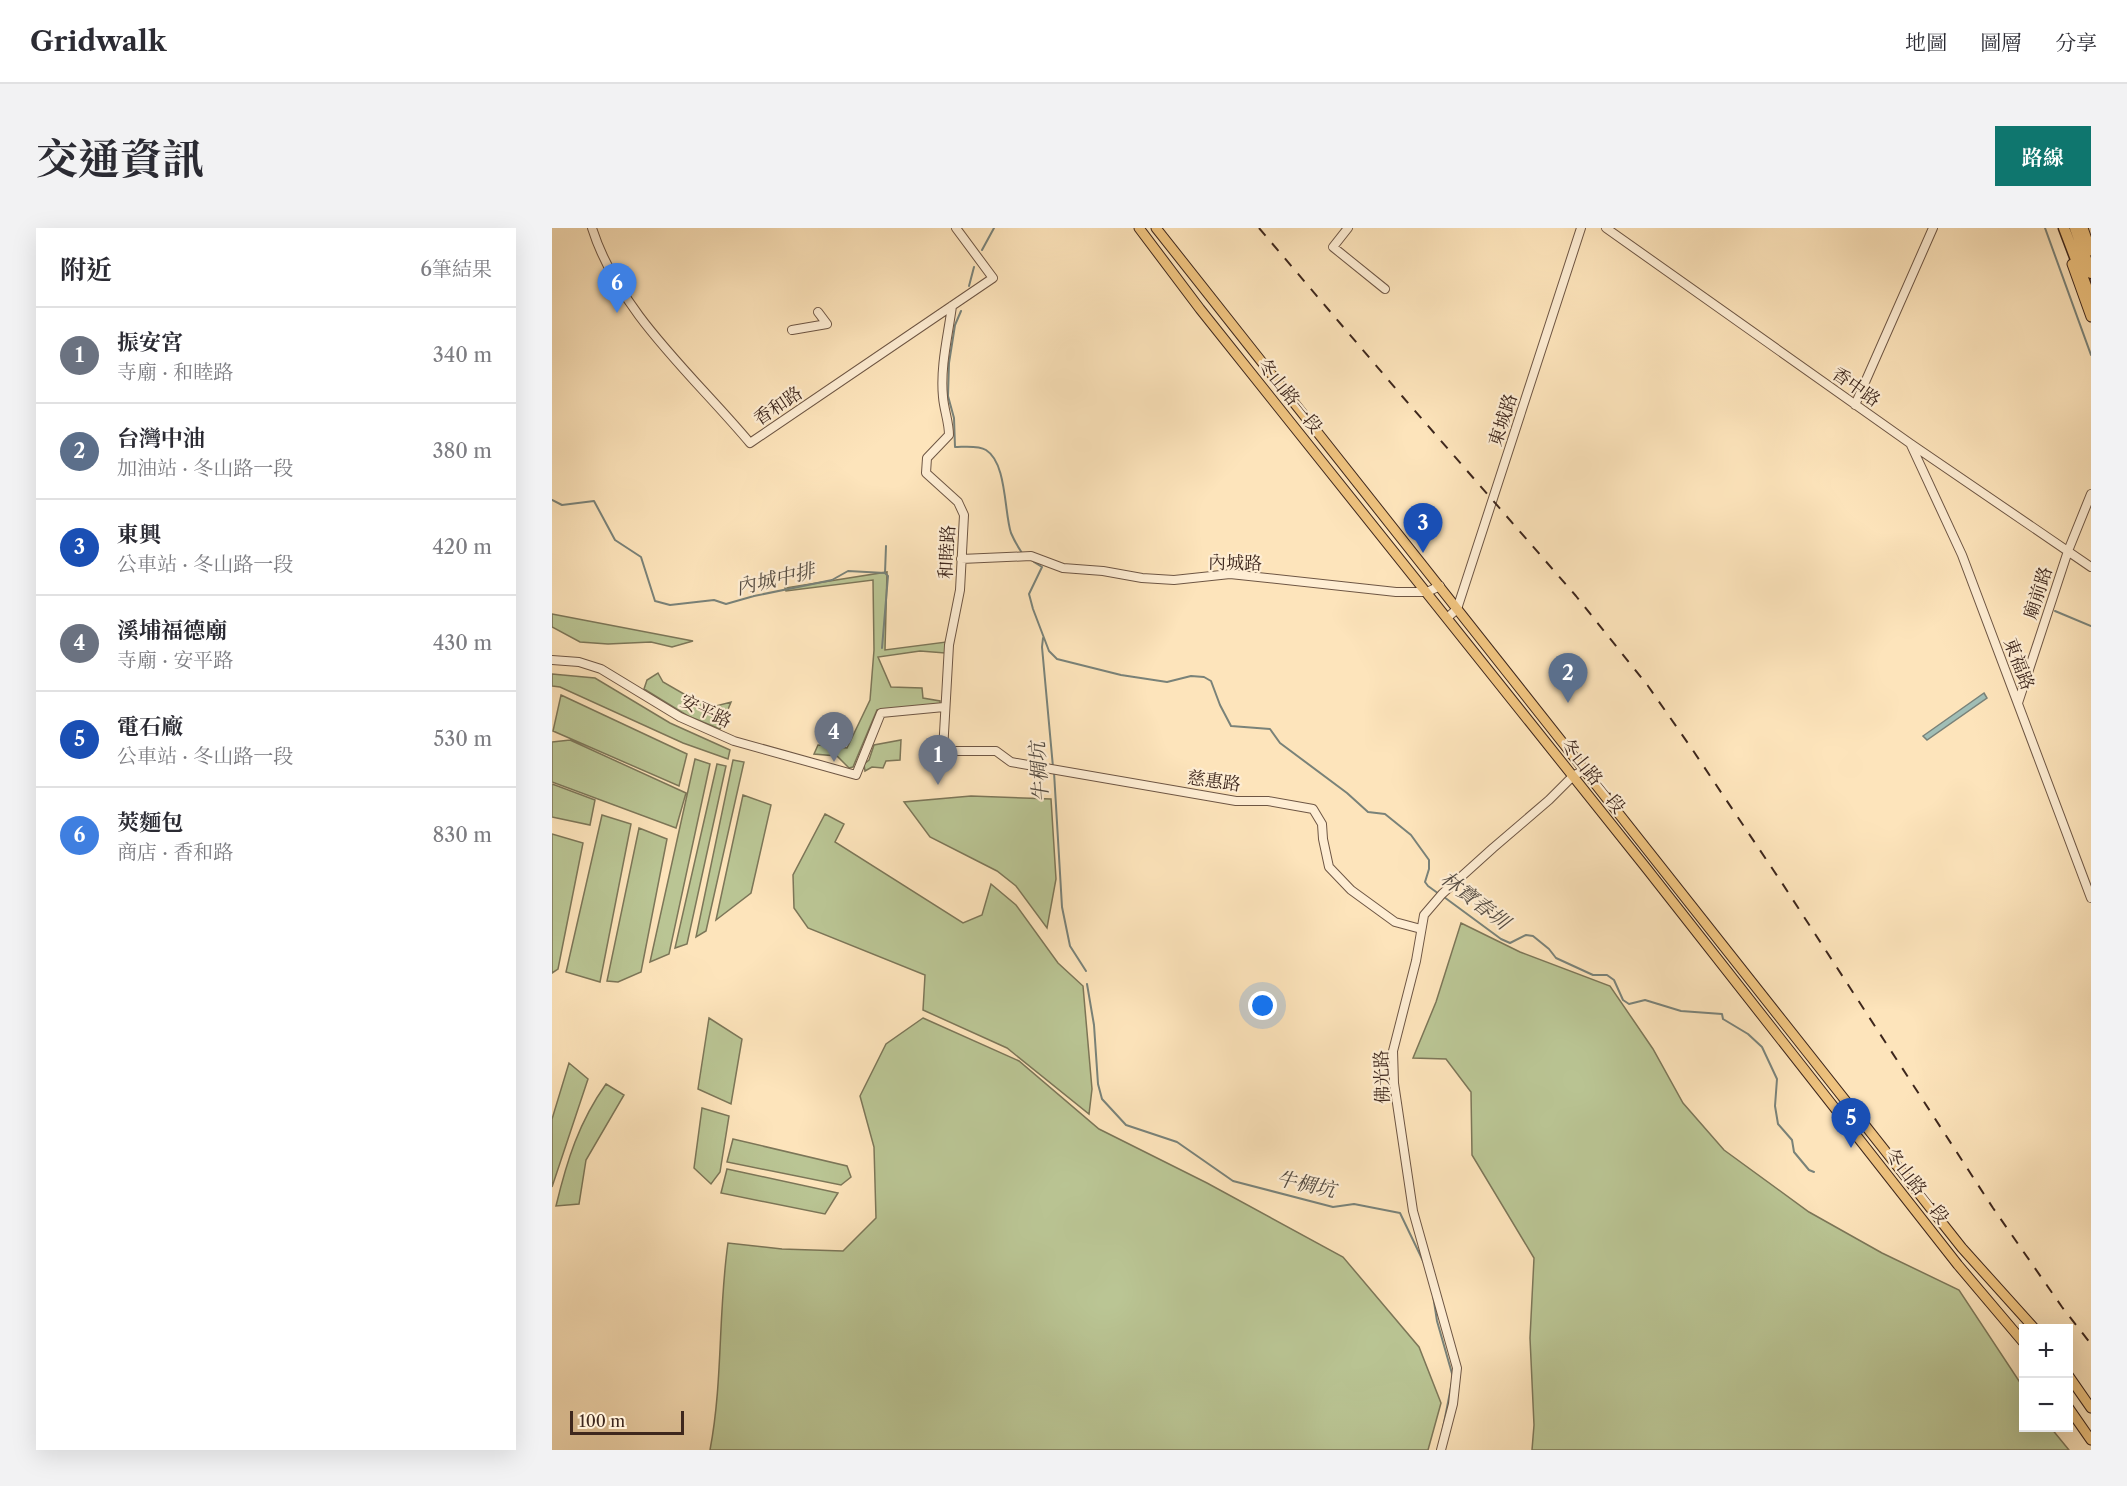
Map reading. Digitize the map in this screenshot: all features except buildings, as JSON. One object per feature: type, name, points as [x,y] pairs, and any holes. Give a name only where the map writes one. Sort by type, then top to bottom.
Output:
[{"type":"highway","points":[[2064,228],[2091,299]]},
{"type":"highway","points":[[2075,228],[2091,273]]},
{"type":"main road","name":"冬山路一段","points":[[1139,228],[1200,309],[1573,776],[1888,1177],[1958,1265],[2019,1336]]},
{"type":"main road","name":"冬山路一段","points":[[1156,228],[1899,1169],[1962,1248],[2030,1324]]},
{"type":"main road","points":[[2060,228],[2091,317]]},
{"type":"main road","points":[[2084,228],[2091,251]]},
{"type":"main road","points":[[1200,309],[1212,301]]},
{"type":"main road","points":[[1888,1177],[1899,1169]]},
{"type":"main road","points":[[2069,1378],[2091,1408]]},
{"type":"main road","points":[[2073,1414],[2091,1440]]},
{"type":"street","name":"香和路","points":[[592,228],[605,262],[628,301],[750,443],[993,278],[956,228]]},
{"type":"street","points":[[1348,228],[1333,247],[1385,289]]},
{"type":"street","name":"東城路","points":[[1447,618],[1457,609],[1581,228]]},
{"type":"street","name":"香中路","points":[[1606,228],[1911,444],[2091,567]]},
{"type":"street","points":[[1856,405],[1933,228]]},
{"type":"street","name":"和睦路","points":[[943,752],[944,707],[950,645],[960,590],[964,515],[958,502],[926,473],[927,458],[949,435],[943,387],[952,306]]},
{"type":"street","points":[[792,330],[827,324],[818,312]]},
{"type":"street","name":"東福路","points":[[1911,444],[1962,555],[2091,898]]},
{"type":"street","name":"廟前路","points":[[2018,703],[2068,551],[2091,494]]},
{"type":"street","name":"內城路","points":[[961,559],[1031,556],[1063,568],[1174,580],[1230,574],[1396,592],[1426,592],[1440,586]]},
{"type":"street","name":"安平路","points":[[552,660],[579,662],[601,669],[680,717],[734,741],[856,775],[881,713],[944,707]]},
{"type":"street","name":"慈惠路","points":[[943,752],[996,752],[1011,762],[1054,770],[1236,801],[1268,801],[1313,809],[1322,824],[1329,867],[1351,890],[1395,922],[1421,929]]},
{"type":"street","name":"佛光路","points":[[1441,1450],[1453,1404],[1457,1368],[1413,1211],[1393,1073],[1393,1051],[1416,961],[1424,915],[1441,895],[1573,776],[1584,770]]},
{"type":"green space","points":[[887,572],[885,650],[946,642],[945,653],[920,651],[878,657],[891,687],[922,688],[923,698],[940,701],[940,705],[877,710],[853,767],[849,768],[837,756],[814,754],[818,745],[847,748],[870,700],[874,650],[873,580],[786,591],[785,588]]},
{"type":"green space","points":[[552,614],[693,641],[672,647],[651,642],[608,644],[580,642],[552,627]]},
{"type":"green space","points":[[658,673],[663,682],[696,701],[716,706],[731,702],[720,729],[688,716],[644,689],[647,680]]},
{"type":"green space","points":[[552,674],[595,678],[670,723],[730,750],[728,759],[683,743],[560,687],[552,686]]},
{"type":"green space","points":[[561,695],[687,754],[679,786],[553,731]]},
{"type":"green space","points":[[570,740],[686,793],[676,828],[552,782],[552,742]]},
{"type":"green space","points":[[901,740],[900,760],[886,761],[883,768],[872,767],[865,771],[864,764],[869,760],[874,745]]},
{"type":"green space","points":[[695,759],[710,764],[669,954],[650,962]]},
{"type":"green space","points":[[733,760],[744,762],[706,931],[696,937]]},
{"type":"green space","points":[[717,764],[726,766],[687,944],[675,948]]},
{"type":"green space","points":[[552,784],[595,800],[590,825],[552,817]]},
{"type":"green space","points":[[743,795],[771,805],[751,893],[716,920]]},
{"type":"green space","points":[[971,796],[1051,799],[1056,879],[1047,928],[1016,886],[997,871],[930,837],[904,802]]},
{"type":"green space","points":[[825,814],[844,824],[835,842],[963,923],[982,915],[991,884],[1016,905],[1058,963],[1083,986],[1092,1089],[1089,1114],[1007,1048],[923,1010],[925,975],[808,928],[794,908],[793,875]]},
{"type":"green space","points":[[602,815],[631,824],[600,982],[566,972]]},
{"type":"green space","points":[[639,828],[667,839],[641,972],[618,982],[607,981]]},
{"type":"green space","points":[[552,834],[583,843],[558,969],[552,973]]},
{"type":"green space","points":[[1461,923],[1520,952],[1610,986],[1653,1049],[1683,1103],[1724,1150],[1809,1212],[1882,1253],[1959,1290],[2019,1381],[2019,1432],[2054,1432],[2069,1450],[1532,1450],[1534,1425],[1530,1338],[1534,1258],[1472,1155],[1471,1092],[1446,1059],[1413,1058],[1436,1002]]},
{"type":"green space","points":[[709,1018],[742,1039],[731,1104],[698,1089]]},
{"type":"green space","points":[[923,1018],[1019,1061],[1099,1129],[1207,1183],[1343,1257],[1419,1347],[1441,1403],[1428,1450],[710,1450],[717,1399],[728,1243],[782,1249],[843,1251],[876,1218],[874,1147],[860,1096],[886,1044]]},
{"type":"green space","points":[[569,1063],[588,1079],[552,1187],[552,1119]]},
{"type":"green space","points":[[606,1084],[624,1095],[586,1160],[579,1204],[556,1206],[581,1127]]},
{"type":"green space","points":[[702,1108],[729,1116],[720,1172],[711,1184],[694,1168]]},
{"type":"green space","points":[[733,1139],[847,1166],[851,1177],[841,1185],[727,1162]]},
{"type":"green space","points":[[727,1169],[838,1193],[825,1214],[721,1193]]},
{"type":"water","points":[[1984,693],[1987,698],[1927,740],[1923,736]]},
{"type":"waterway","name":"林寶春圳","points":[[982,250],[994,228]]},
{"type":"waterway","points":[[2045,228],[2091,355]]},
{"type":"waterway","name":"林寶春圳","points":[[969,286],[974,267]]},
{"type":"waterway","name":"林寶春圳","points":[[961,311],[955,325],[949,363],[948,396],[954,418],[955,447],[979,447],[993,456],[1004,488],[1011,533],[1022,553]]},
{"type":"waterway","name":"內城中排","points":[[552,500],[562,505],[594,501],[615,540],[641,557],[655,601],[670,605],[714,600],[726,604],[832,580],[848,571],[885,573]]},
{"type":"waterway","points":[[882,648],[888,576],[885,573],[886,546]]},
{"type":"waterway","name":"林寶春圳","points":[[1034,562],[1042,567],[1029,594],[1049,651],[1057,659],[1121,675],[1167,682],[1191,676],[1204,677],[1211,681],[1231,726],[1270,729],[1280,743],[1347,793],[1368,812],[1385,814],[1411,835],[1429,860],[1425,882],[1439,894]]},
{"type":"waterway","points":[[2055,611],[2091,626]]},
{"type":"waterway","name":"牛椆坑","points":[[1043,638],[1053,767]]},
{"type":"waterway","name":"牛椆坑","points":[[1054,772],[1062,907],[1070,946],[1086,971]]},
{"type":"waterway","name":"林寶春圳","points":[[1444,897],[1501,939],[1510,943],[1526,935],[1533,936],[1556,958],[1593,975],[1607,975],[1614,980],[1623,1000],[1629,1004],[1645,1000],[1681,1011],[1722,1014],[1723,1019],[1748,1034],[1762,1047],[1777,1079],[1775,1106],[1778,1124],[1792,1140],[1794,1152],[1809,1170],[1814,1172]]},
{"type":"waterway","name":"牛椆坑","points":[[1087,984],[1094,1025],[1098,1084],[1102,1099],[1126,1125],[1177,1142],[1233,1181],[1333,1207],[1354,1204],[1400,1213],[1424,1263]]},
{"type":"waterway","name":"牛椆坑","points":[[1433,1295],[1437,1321],[1453,1377],[1442,1433]]},
{"type":"railway","points":[[1259,228],[1576,596],[1648,686],[1782,883],[1993,1208],[2062,1307],[2091,1344]]},
{"type":"place","name":"莢麵包","points":[[617,313]]},
{"type":"place","name":"東興","points":[[1423,553]]},
{"type":"place","name":"台灣中油","points":[[1568,703]]},
{"type":"place","name":"溪埔福德廟","points":[[834,762]]},
{"type":"place","name":"振安宮","points":[[938,785]]},
{"type":"place","name":"電石廠","points":[[1851,1148]]}]
